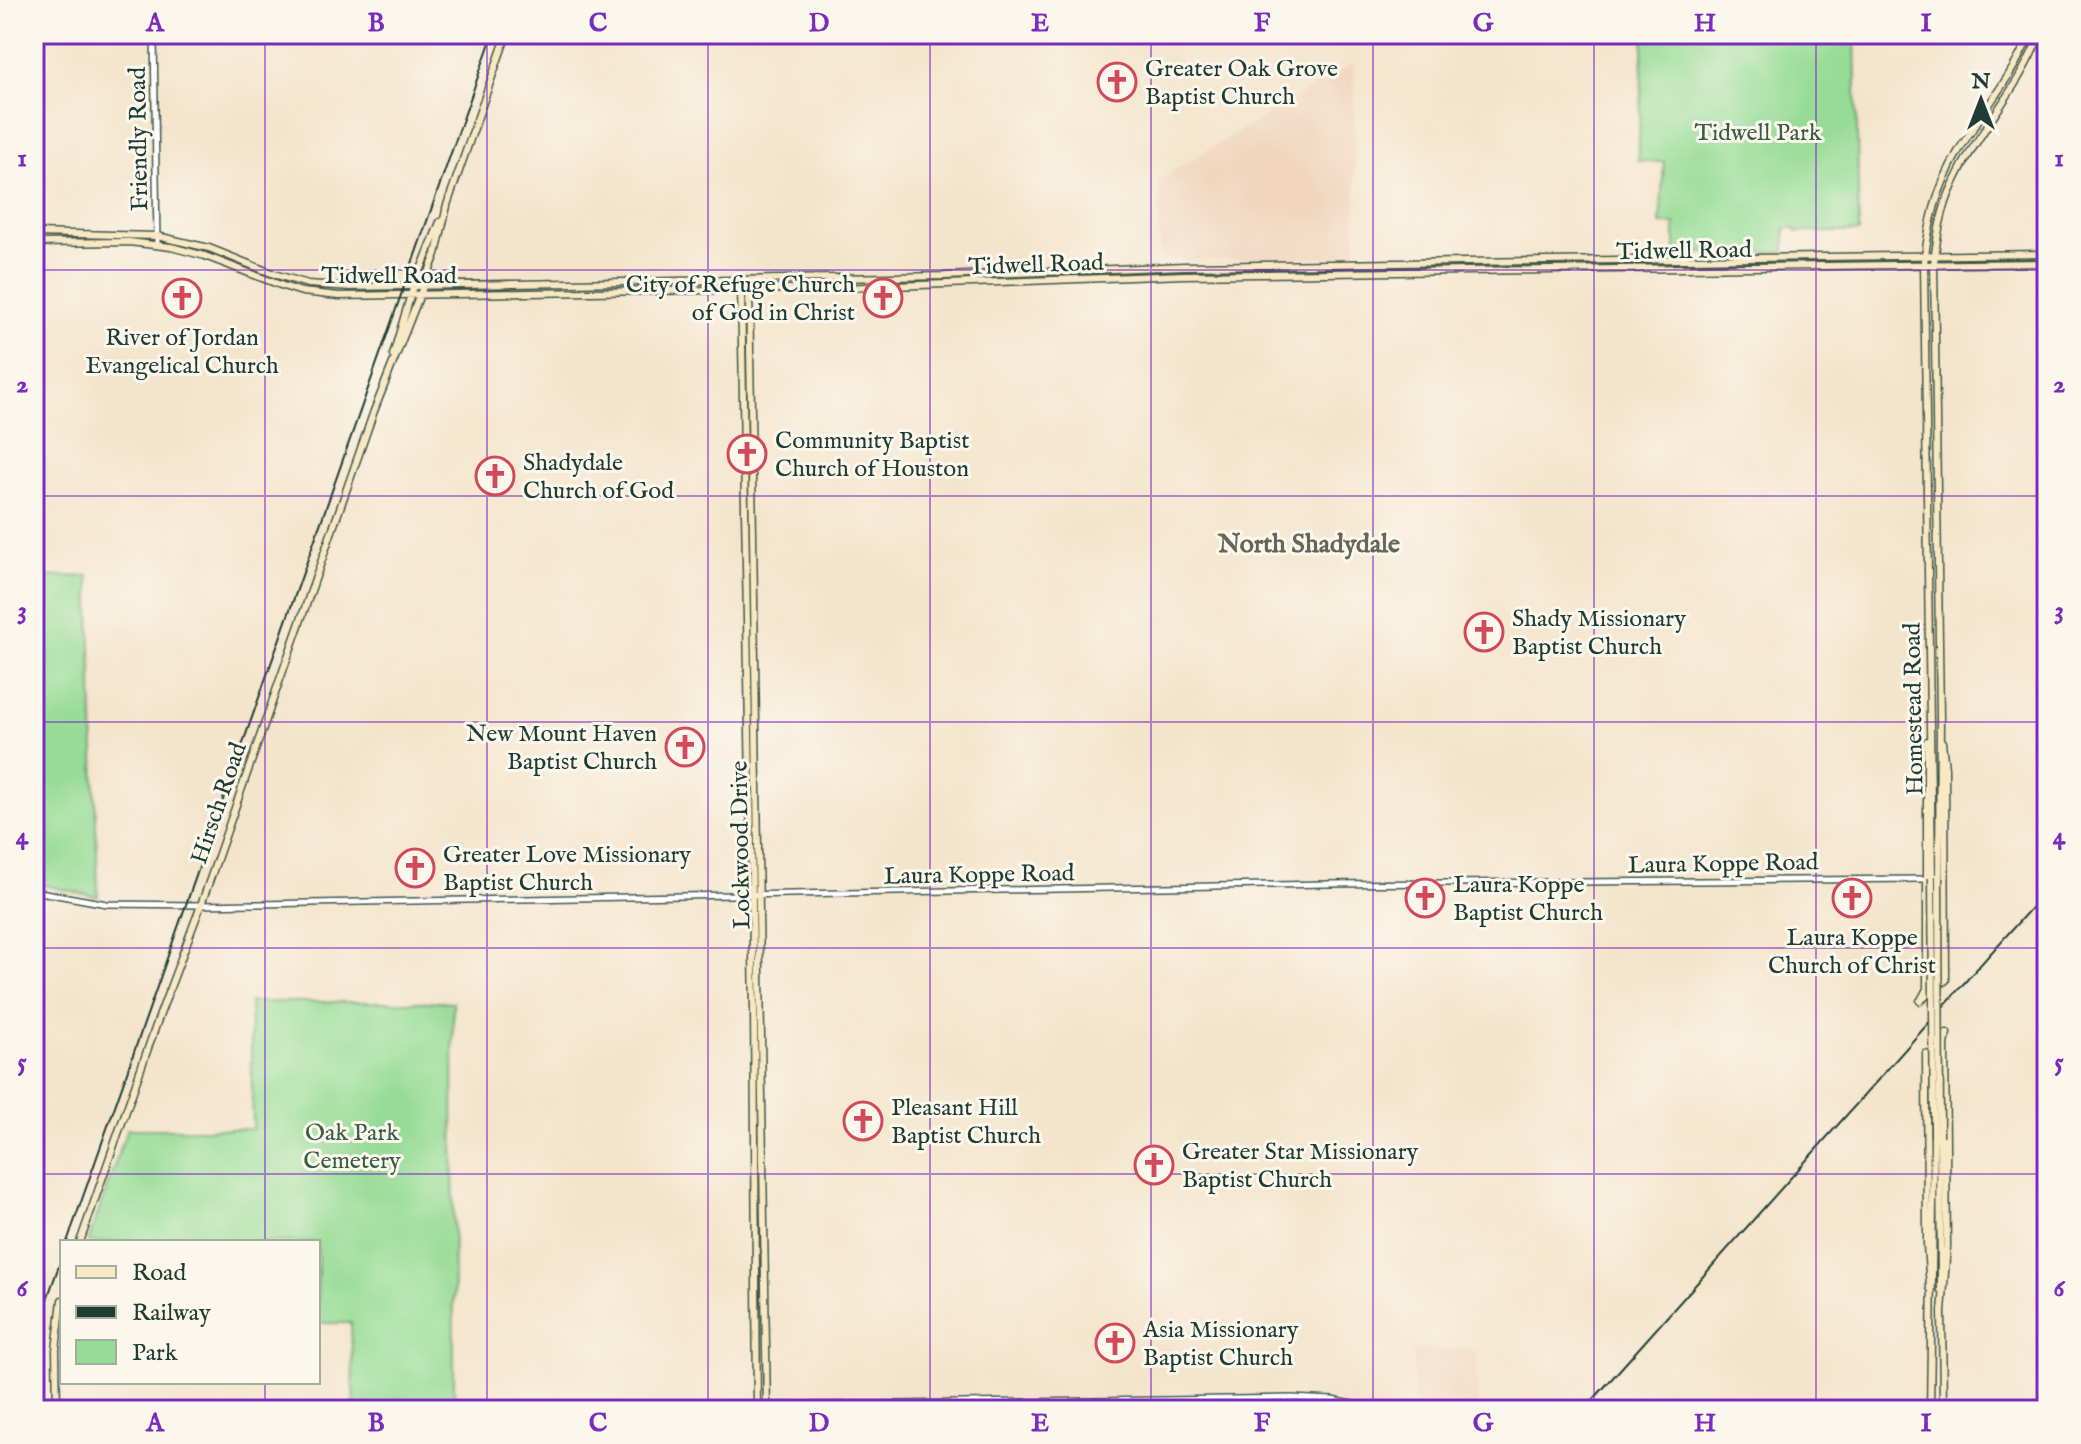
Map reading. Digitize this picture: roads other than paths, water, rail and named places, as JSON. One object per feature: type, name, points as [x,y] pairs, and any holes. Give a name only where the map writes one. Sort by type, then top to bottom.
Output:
[{"type":"main road","name":"Hirsch Road","points":[[388,374],[411,294],[447,206],[507,34]]},
{"type":"main road","name":"Homestead Road","points":[[1943,1410],[1929,713],[1925,260],[1929,221],[1943,181],[1960,149],[2020,57],[2030,34]]},
{"type":"main road","name":"Homestead Road","points":[[1932,878],[1940,718],[1934,260],[1938,226],[1953,185],[2029,62],[2040,34]]},
{"type":"main road","points":[[2020,57],[2029,62]]},
{"type":"main road","points":[[1982,116],[1991,122]]},
{"type":"main road","name":"Hirsch Road","points":[[81,1240],[388,374],[436,254],[447,206]]},
{"type":"main road","name":"Tidwell Road","points":[[34,233],[157,244],[235,262],[308,284],[350,287],[1043,274],[1184,266],[1925,260],[2047,263]]},
{"type":"main road","name":"Tidwell Road","points":[[34,243],[77,238],[157,236],[209,248],[283,286],[339,296],[839,288],[1184,275],[1925,260]]},
{"type":"main road","name":"Tidwell Road","points":[[1934,260],[2047,254]]},
{"type":"main road","points":[[839,279],[839,288]]},
{"type":"main road","name":"Lockwood Drive","points":[[744,280],[754,895],[767,1407]]},
{"type":"main road","points":[[657,281],[657,290]]},
{"type":"main road","points":[[305,292],[308,284]]},
{"type":"main road","points":[[507,284],[508,293]]},
{"type":"main road","points":[[1925,333],[1935,334]]},
{"type":"main road","points":[[1926,407],[1935,405]]},
{"type":"main road","points":[[1930,617],[1938,617]]},
{"type":"main road","points":[[1931,676],[1939,676]]},
{"type":"main road","points":[[1932,878],[1929,992],[1943,985],[1946,977],[1945,768],[1940,718]]},
{"type":"main road","name":"Lockwood Drive","points":[[754,895],[757,1407]]},
{"type":"main road","points":[[1942,1312],[1947,1246],[1943,1043],[1947,1033]]},
{"type":"main road","points":[[1926,1054],[1927,1245],[1932,1312]]},
{"type":"main road","name":"Homestead Road","points":[[1930,1410],[1937,1136]]},
{"type":"main road","points":[[57,1410],[56,1350],[60,1317]]},
{"type":"street","name":"Friendly Road","points":[[154,34],[157,244]]},
{"type":"street","name":"Laura Koppe Road","points":[[34,891],[107,904],[201,905],[1325,884],[1932,878]]},
{"type":"street","points":[[510,1410],[1300,1398],[1332,1400],[1381,1410]]},
{"type":"waterway","points":[[36,34],[39,192],[36,214],[41,227]]},
{"type":"waterway","points":[[34,489],[44,486],[40,250]]},
{"type":"railway","points":[[68,1240],[493,34]]},
{"type":"railway","points":[[1584,1410],[2047,890]]},
{"type":"railway","points":[[34,1336],[60,1263]]},
{"type":"place","name":"Greater Oak Grove Baptist Church","points":[[1117,82]]},
{"type":"place","name":"River of Jordan Evangelical Church","points":[[182,298]]},
{"type":"place","name":"City of Refuge Church of God in Christ","points":[[883,298]]},
{"type":"place","name":"Community Baptist Church of Houston","points":[[747,454]]},
{"type":"place","name":"Shadydale Church of God","points":[[495,476]]},
{"type":"place","name":"Shady Missionary Baptist Church","points":[[1484,632]]},
{"type":"place","name":"New Mount Haven Baptist Church","points":[[685,747]]},
{"type":"place","name":"Greater Love Missionary Baptist Church","points":[[415,868]]},
{"type":"place","name":"Laura Koppe Baptist Church","points":[[1425,898]]},
{"type":"place","name":"Laura Koppe Church of Christ","points":[[1852,898]]},
{"type":"place","name":"Pleasant Hill Baptist Church","points":[[863,1121]]},
{"type":"place","name":"Greater Star Missionary Baptist Church","points":[[1154,1165]]},
{"type":"place","name":"Asia Missionary Baptist Church","points":[[1115,1343]]},
{"type":"district","name":"North Shadydale","points":[[1309,543]]},
{"type":"park label","name":"Tidwell Park","points":[[1758,132]]},
{"type":"park label","name":"Oak Park Cemetery","points":[[352,1146]]}]
